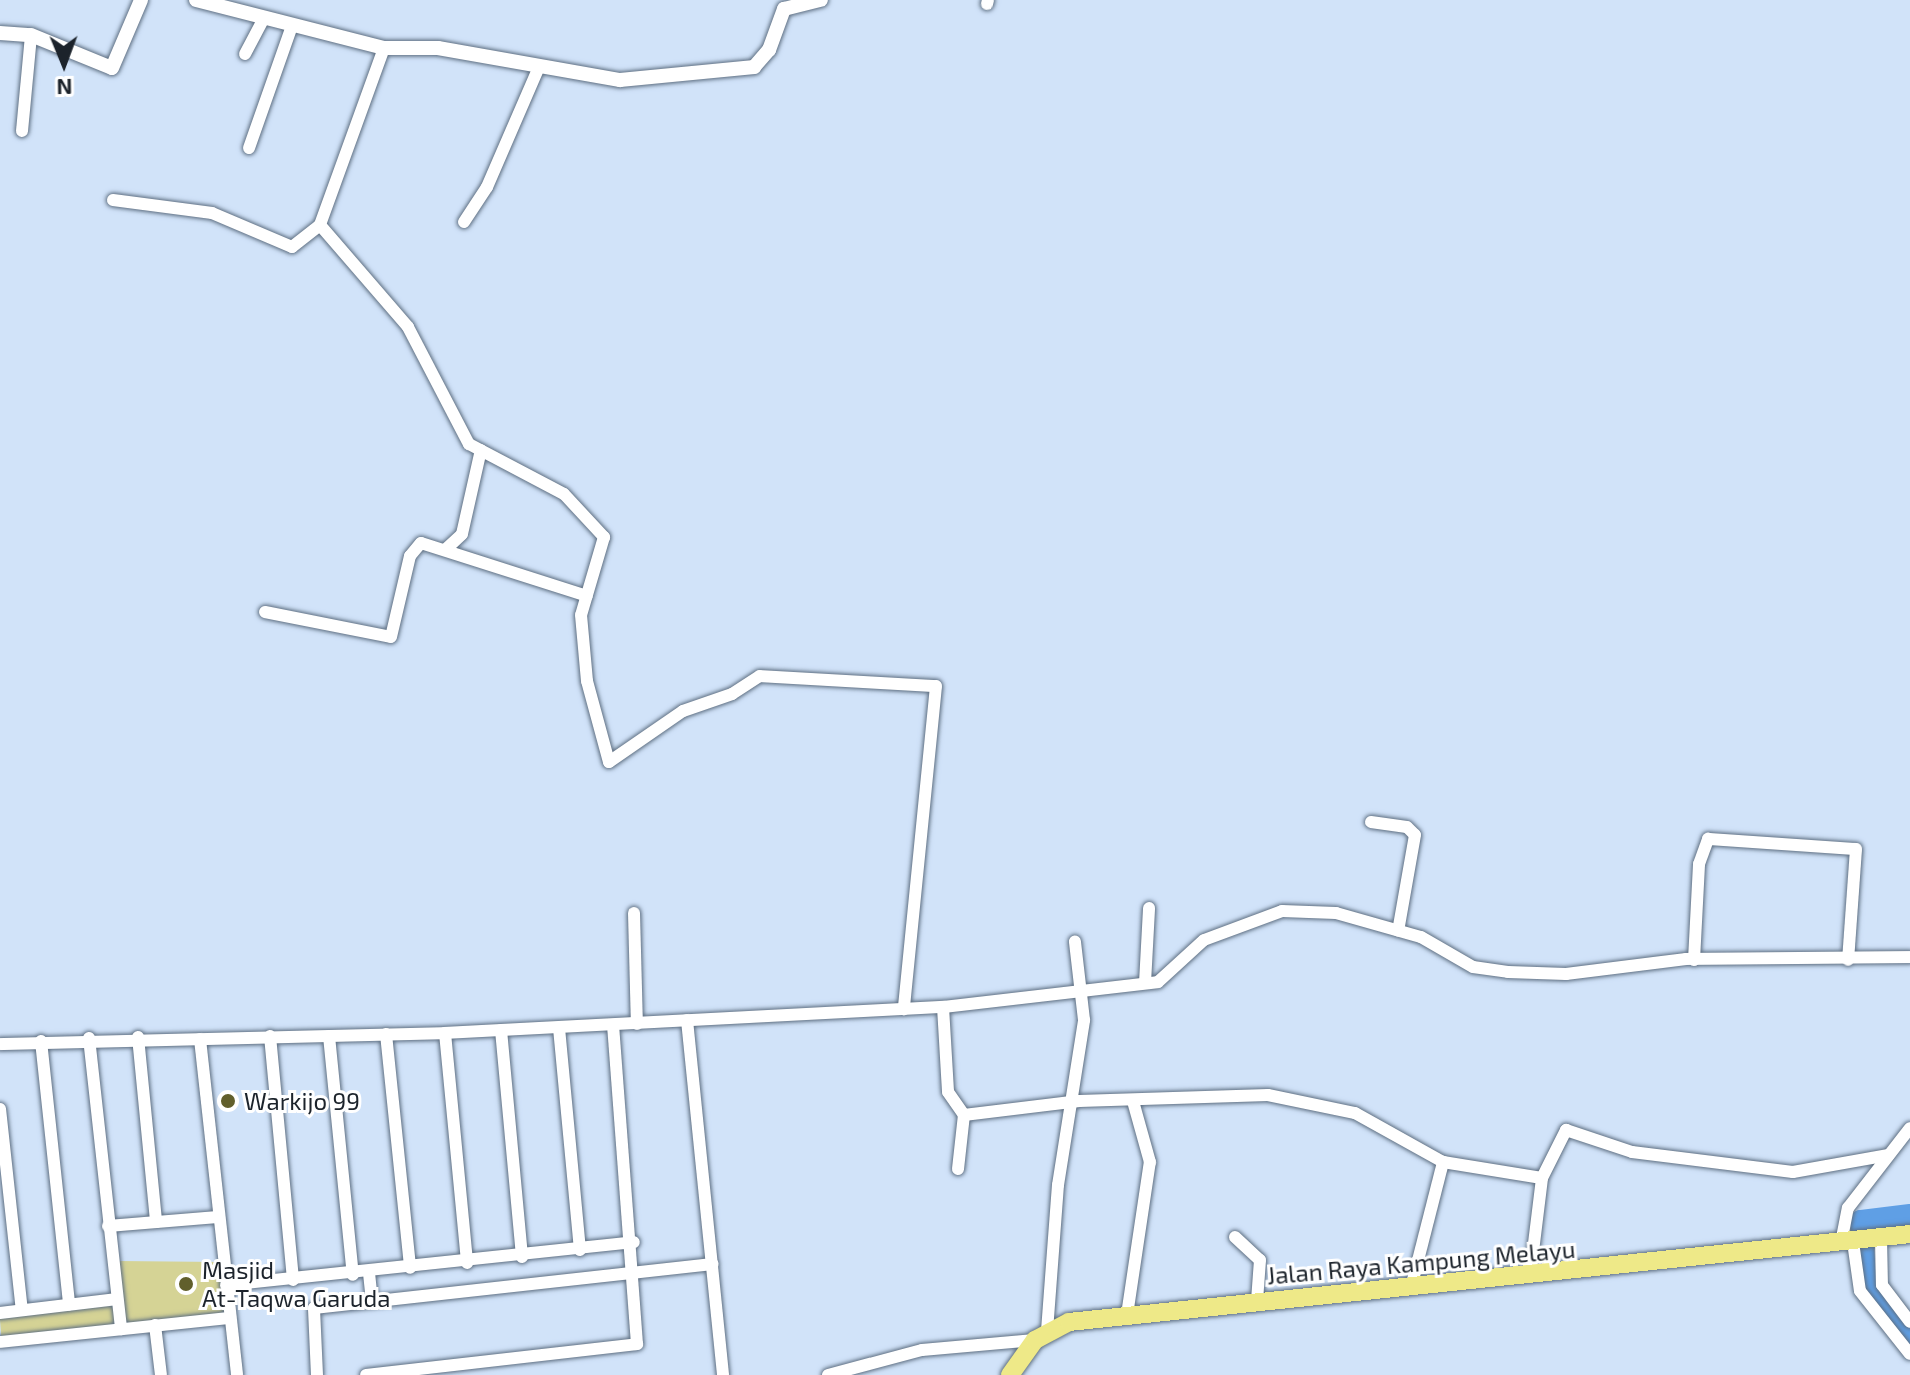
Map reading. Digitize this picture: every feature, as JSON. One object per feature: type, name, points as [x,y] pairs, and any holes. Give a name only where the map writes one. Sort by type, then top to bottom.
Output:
[{"type":"main road","name":"Jalan Raya Kampung Melayu","points":[[1041,1336],[1127,1315],[1412,1284],[1530,1276],[1910,1234]]},
{"type":"main road","points":[[1010,1375],[1041,1336]]},
{"type":"street","points":[[0,33],[31,35],[112,68],[141,0]]},
{"type":"street","points":[[196,0],[384,48],[438,48],[538,69],[620,80],[754,67],[765,58],[784,9],[821,0]]},
{"type":"street","points":[[245,54],[264,18]]},
{"type":"street","points":[[249,148],[292,26]]},
{"type":"street","points":[[22,131],[31,35]]},
{"type":"street","points":[[113,200],[212,213],[292,247],[320,225],[384,48]]},
{"type":"street","points":[[464,222],[487,187],[538,69]]},
{"type":"street","points":[[320,225],[408,327],[469,444],[564,494],[595,523],[604,546],[581,615],[585,669],[609,762],[683,711],[732,694],[760,676],[936,686],[904,1009]]},
{"type":"street","points":[[445,550],[462,534],[481,450]]},
{"type":"street","points":[[265,612],[391,637],[413,548],[445,550],[587,596]]},
{"type":"street","points":[[1371,822],[1407,827],[1415,835],[1398,931]]},
{"type":"street","points":[[1694,960],[1699,864],[1708,839],[1856,849],[1848,960]]},
{"type":"street","points":[[1145,983],[1149,908]]},
{"type":"street","points":[[0,1044],[89,1038],[200,1039],[445,1033],[943,1007],[1163,979],[1204,940],[1282,911],[1336,913],[1398,931],[1473,967],[1508,972],[1566,974],[1694,960],[1910,957]]},
{"type":"street","points":[[634,913],[637,1024]]},
{"type":"street","points":[[828,1375],[881,1360],[1041,1336],[1082,990],[1075,942]]},
{"type":"street","points":[[943,1007],[948,1092],[964,1115],[958,1169]]},
{"type":"street","points":[[687,1020],[723,1375]]},
{"type":"street","points":[[366,1375],[468,1369],[633,1347],[634,1242],[613,1025]]},
{"type":"street","points":[[559,1028],[580,1250]]},
{"type":"street","points":[[501,1030],[522,1257]]},
{"type":"street","points":[[445,1033],[467,1263]]},
{"type":"street","points":[[386,1034],[410,1268]]},
{"type":"street","points":[[270,1036],[293,1280]]},
{"type":"street","points":[[329,1036],[353,1275]]},
{"type":"street","points":[[138,1037],[156,1222]]},
{"type":"street","points":[[89,1038],[121,1329]]},
{"type":"street","points":[[200,1039],[237,1375]]},
{"type":"street","points":[[41,1041],[69,1305]]},
{"type":"street","points":[[964,1115],[1071,1103],[1268,1095],[1326,1105],[1403,1134],[1443,1162],[1542,1178]]},
{"type":"street","points":[[1127,1315],[1150,1162],[1133,1101]]},
{"type":"street","points":[[0,1109],[22,1310]]},
{"type":"street","points":[[1910,1128],[1848,1208],[1882,1285],[1910,1322]]},
{"type":"street","points":[[1530,1276],[1542,1178],[1566,1130],[1632,1152],[1793,1172],[1888,1155]]},
{"type":"street","points":[[1412,1284],[1443,1162]]},
{"type":"street","points":[[108,1226],[218,1217]]},
{"type":"street","points":[[1235,1237],[1260,1260],[1257,1301]]},
{"type":"street","points":[[1862,1241],[1860,1291],[1910,1354]]},
{"type":"street","points":[[226,1285],[467,1263],[634,1242]]},
{"type":"street","points":[[317,1375],[311,1310],[713,1264]]},
{"type":"street","points":[[369,1273],[372,1302]]},
{"type":"street","points":[[0,1313],[117,1299]]},
{"type":"street","points":[[0,1342],[230,1318]]},
{"type":"street","points":[[155,1325],[161,1375]]},
{"type":"street","points":[[878,1375],[881,1360]]},
{"type":"shaded area","points":[[117,1261],[221,1262],[226,1314],[123,1326]]},
{"type":"shaded area","points":[[117,1301],[119,1329],[1,1337],[0,1309]]},
{"type":"waterway","points":[[1910,1215],[1861,1221],[1865,1274],[1910,1343]]},
{"type":"place","name":"Warkijo 99","points":[[228,1101]]},
{"type":"place","name":"Masjid At-Taqwa Garuda","points":[[186,1284]]}]
